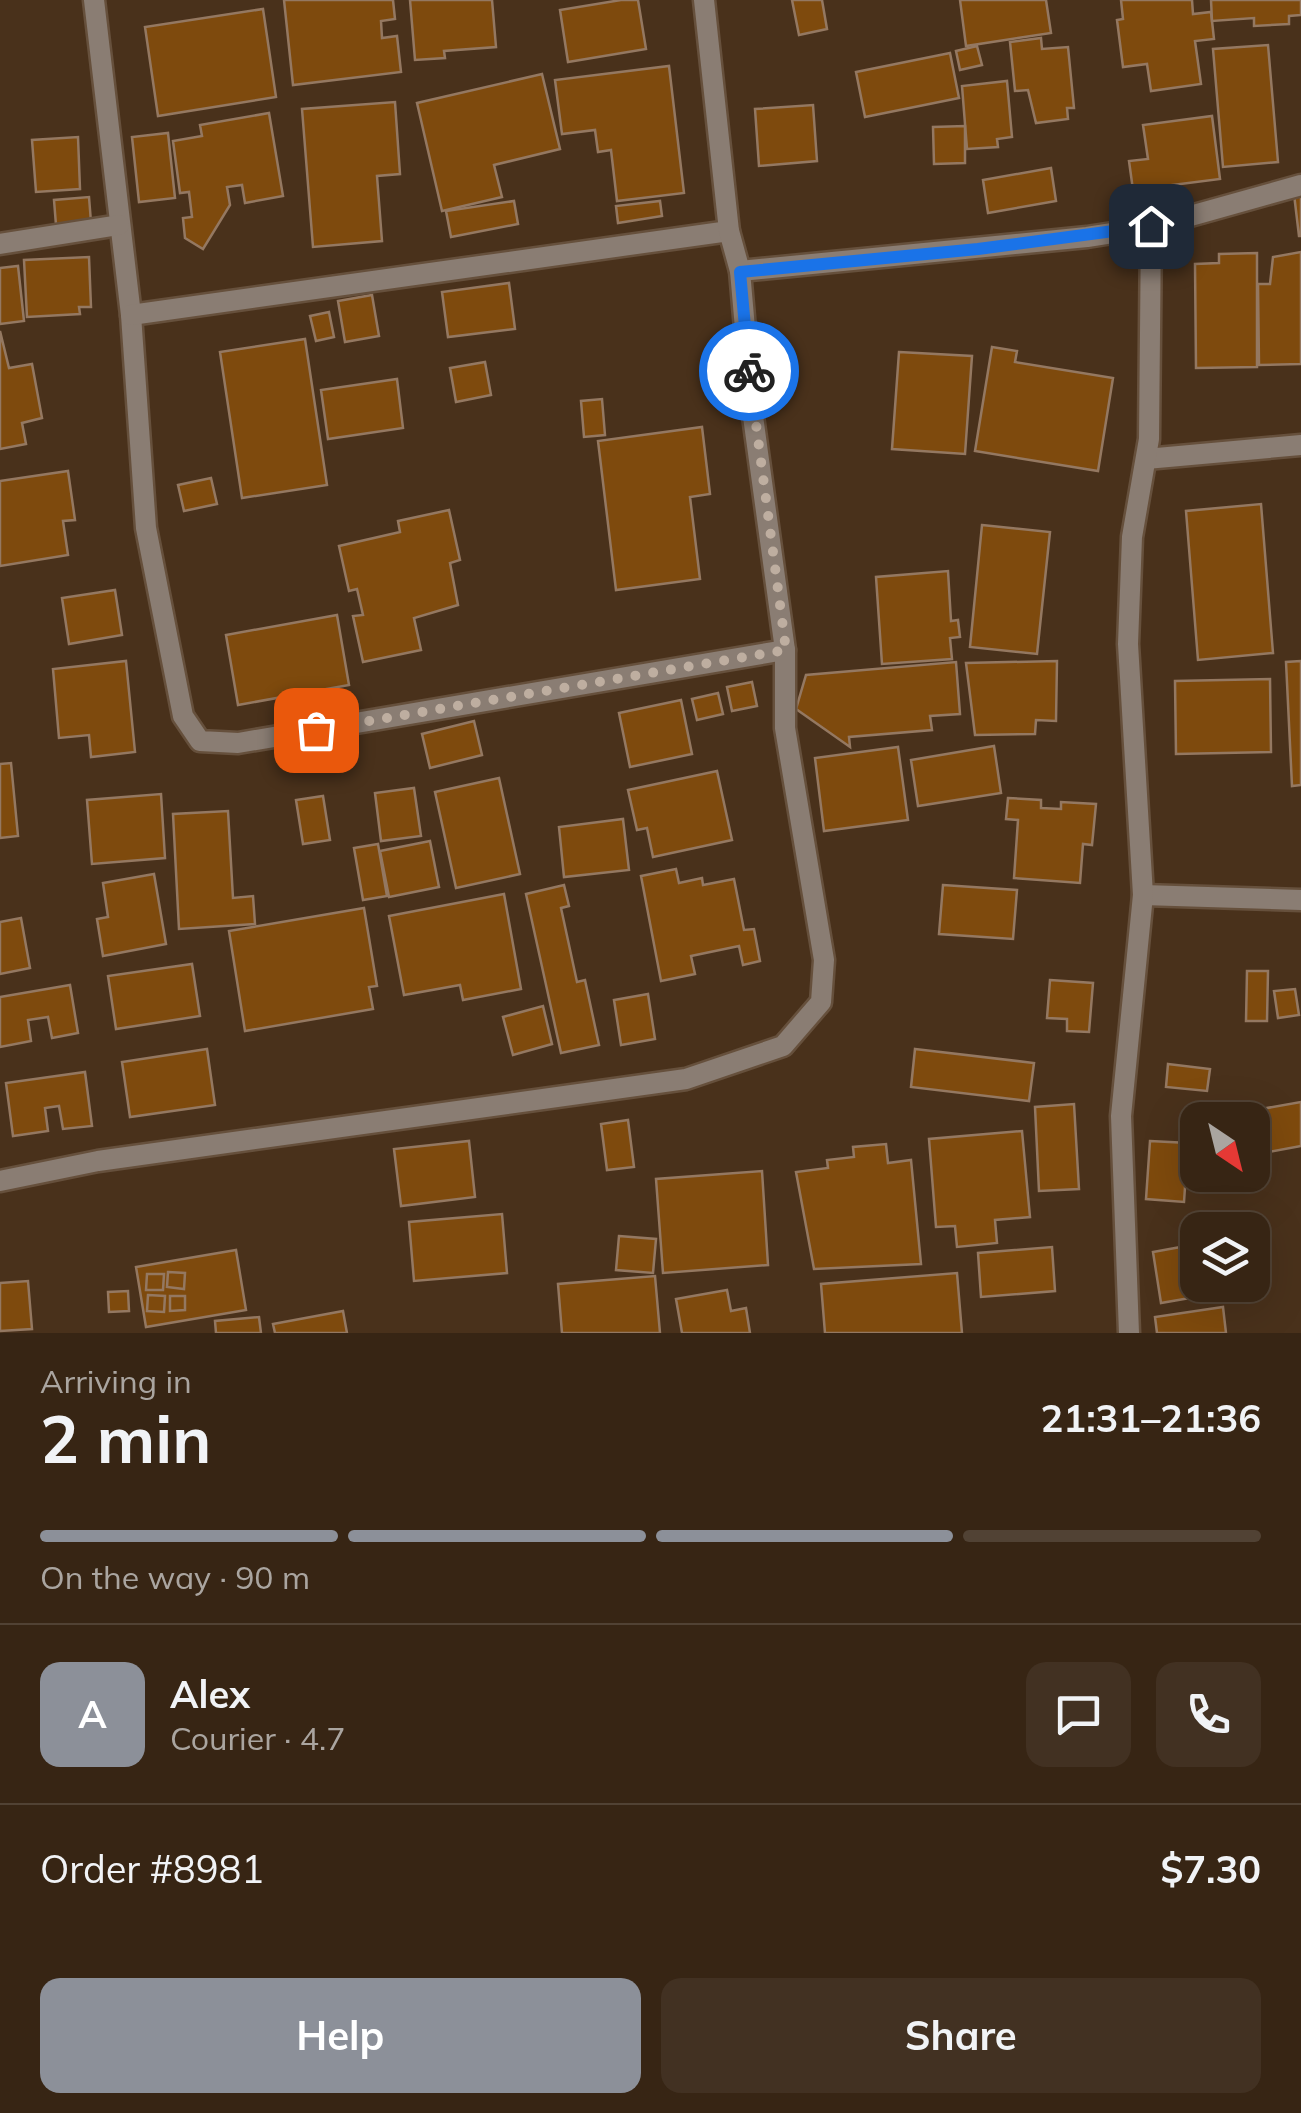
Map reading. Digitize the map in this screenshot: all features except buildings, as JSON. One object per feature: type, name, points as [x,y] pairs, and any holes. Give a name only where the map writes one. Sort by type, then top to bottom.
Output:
[{"type":"street","points":[[94,0],[131,316],[146,528],[183,716],[200,741],[238,743],[786,650]]},
{"type":"street","points":[[0,1181],[98,1162],[686,1079],[783,1046],[820,1002],[824,960],[785,728],[786,650],[752,409],[740,272],[730,231],[704,0]]},
{"type":"street","points":[[740,272],[996,247],[1151,226],[1301,185]]},
{"type":"street","points":[[0,244],[119,225]]},
{"type":"street","points":[[1129,1333],[1121,1116],[1143,895],[1128,644],[1132,537],[1146,459],[1152,337],[1151,226]]},
{"type":"street","points":[[131,316],[730,231]]},
{"type":"street","points":[[1146,459],[1301,445]]},
{"type":"street","points":[[1143,895],[1301,900]]},
{"type":"way so far","points":[[316,730],[786,650],[749,371]]},
{"type":"route","points":[[749,371],[740,272],[1087,237],[1151,226]]}]
